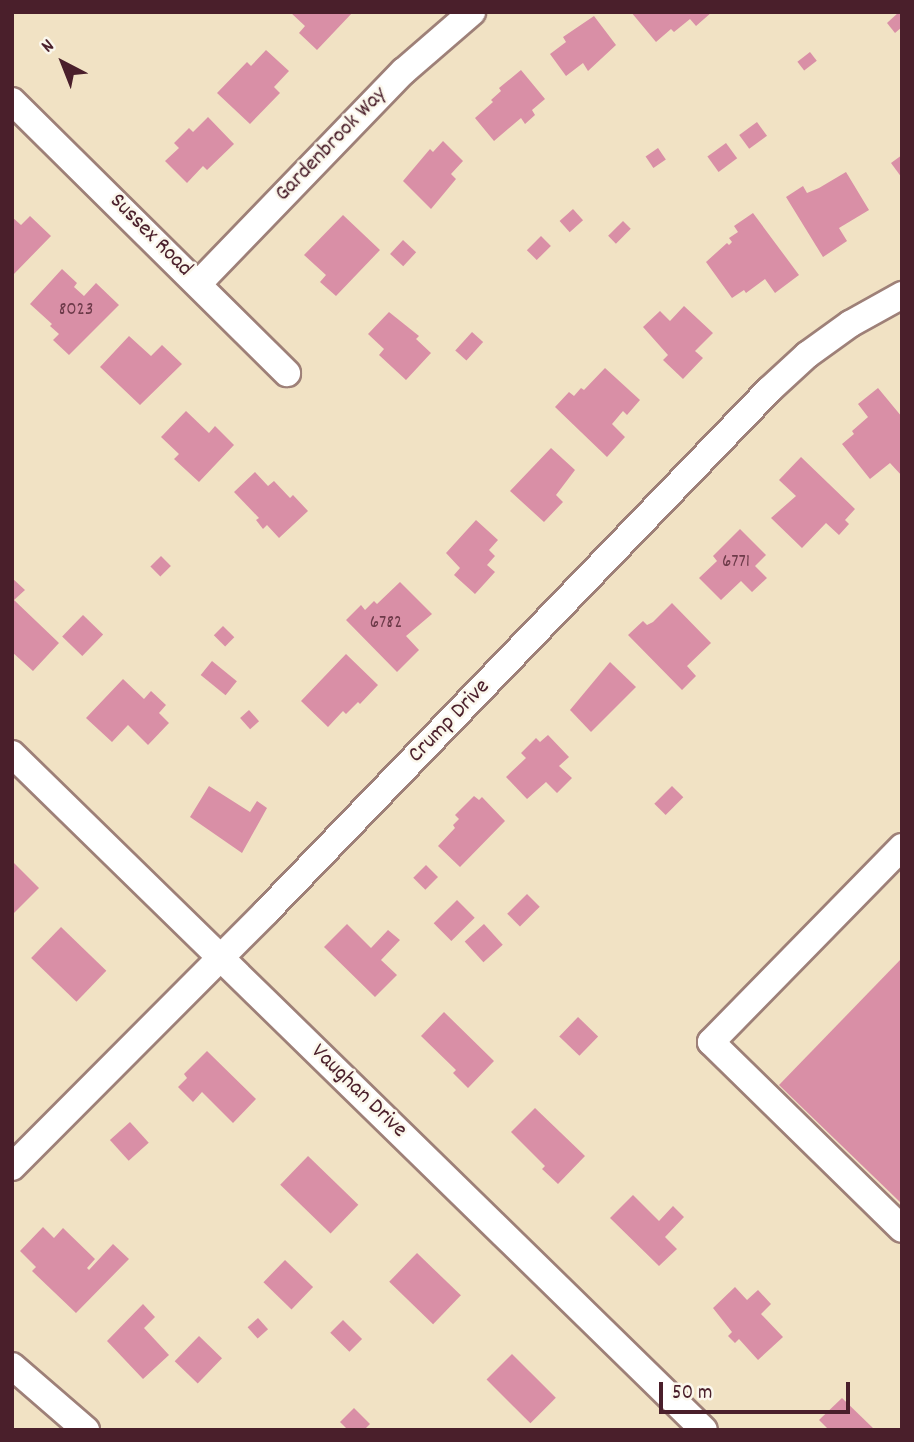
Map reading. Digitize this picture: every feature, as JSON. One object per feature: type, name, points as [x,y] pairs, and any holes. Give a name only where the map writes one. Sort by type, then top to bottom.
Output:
[{"type":"street","name":"Gardenbrook Way","points":[[198,284],[404,71],[472,12]]},
{"type":"street","name":"Sussex Road","points":[[12,101],[287,373]]},
{"type":"street","name":"Crump Drive","points":[[12,1167],[219,958],[769,390],[807,355],[850,324],[902,295]]},
{"type":"street","name":"Vaughan Drive","points":[[12,754],[704,1430]]},
{"type":"street","points":[[902,847],[711,1042],[902,1229]]},
{"type":"street","points":[[12,1366],[86,1430]]},
{"type":"building","points":[[290,12],[353,12],[317,50],[299,33],[305,26]]},
{"type":"building","points":[[631,12],[712,12],[696,26],[690,19],[674,32],[671,29],[656,42]]},
{"type":"building","points":[[902,12],[902,27],[895,33],[887,23]]},
{"type":"building","points":[[594,16],[616,45],[588,71],[583,63],[566,76],[550,54],[566,42],[563,37]]},
{"type":"building","points":[[266,50],[289,71],[274,87],[280,93],[250,124],[217,93],[247,62],[251,66]]},
{"type":"building","points":[[810,52],[817,61],[804,71],[797,62]]},
{"type":"building","points":[[521,70],[545,99],[532,110],[535,115],[525,124],[521,118],[494,141],[475,118],[493,102],[491,100],[501,91],[499,88]]},
{"type":"building","points":[[208,117],[234,144],[207,170],[203,166],[187,183],[165,161],[179,148],[174,143],[189,128],[193,132]]},
{"type":"building","points":[[757,122],[767,136],[749,149],[739,135]]},
{"type":"building","points":[[443,141],[463,161],[451,174],[456,179],[431,209],[403,181],[430,149],[433,152]]},
{"type":"building","points":[[726,143],[737,158],[719,172],[707,157]]},
{"type":"building","points":[[658,148],[666,160],[653,168],[646,156]]},
{"type":"building","points":[[902,155],[902,178],[891,163]]},
{"type":"building","points":[[846,172],[869,210],[839,228],[847,241],[823,257],[786,197],[803,186],[807,193],[819,188]]},
{"type":"building","points":[[573,209],[583,220],[570,232],[560,221]]},
{"type":"building","points":[[753,213],[799,275],[775,293],[765,279],[746,293],[744,290],[732,298],[706,262],[727,243],[729,245],[732,242],[729,238],[738,232],[734,226]]},
{"type":"building","points":[[343,215],[380,250],[336,296],[320,282],[326,275],[304,255]]},
{"type":"building","points":[[30,216],[51,236],[12,276],[12,217],[21,225]]},
{"type":"building","points":[[623,221],[631,229],[616,244],[608,236]]},
{"type":"building","points":[[541,236],[551,246],[537,260],[527,250]]},
{"type":"building","points":[[403,240],[416,252],[403,266],[390,254]]},
{"type":"building","points":[[62,269],[77,283],[74,287],[84,296],[96,283],[119,305],[69,355],[53,340],[59,334],[50,326],[52,324],[30,304]]},
{"type":"building","points":[[684,306],[713,333],[695,351],[703,358],[683,379],[663,360],[668,355],[643,327],[660,311],[670,321]]},
{"type":"building","points":[[389,312],[419,336],[416,339],[431,353],[406,380],[379,355],[384,349],[368,334]]},
{"type":"building","points":[[472,332],[483,342],[466,361],[455,351]]},
{"type":"building","points":[[129,336],[151,356],[162,345],[182,364],[140,405],[100,367]]},
{"type":"building","points":[[605,368],[640,400],[627,415],[623,411],[612,424],[625,437],[607,457],[555,407],[569,392],[574,396],[581,388],[584,390]]},
{"type":"building","points":[[878,388],[902,417],[902,476],[890,463],[870,479],[842,444],[868,417],[858,404]]},
{"type":"building","points":[[186,411],[209,433],[215,426],[234,445],[199,482],[174,459],[179,454],[161,437]]},
{"type":"building","points":[[551,448],[575,470],[556,495],[563,502],[544,522],[510,491]]},
{"type":"building","points":[[801,457],[855,509],[845,520],[849,524],[839,535],[826,523],[802,548],[771,518],[796,496],[779,480]]},
{"type":"building","points":[[255,472],[268,486],[274,481],[290,498],[293,495],[308,511],[279,538],[267,525],[263,529],[256,520],[259,518],[234,492]]},
{"type":"building","points":[[476,520],[498,540],[489,550],[495,556],[487,565],[495,572],[475,594],[454,575],[460,568],[446,553]]},
{"type":"building","points":[[740,529],[766,555],[755,566],[767,578],[752,592],[741,581],[721,600],[699,578],[717,561],[713,556]]},
{"type":"building","points":[[161,556],[171,566],[160,577],[150,567]]},
{"type":"building","points":[[12,578],[25,590],[14,600],[59,643],[33,671],[12,652]]},
{"type":"building","points":[[400,582],[432,614],[406,636],[419,650],[397,672],[346,620],[361,605],[365,610],[374,601],[377,604]]},
{"type":"building","points":[[672,603],[711,643],[687,666],[696,676],[682,690],[628,635],[643,621],[647,625],[653,622]]},
{"type":"building","points":[[83,615],[103,634],[82,656],[62,637]]},
{"type":"building","points":[[223,626],[234,637],[225,647],[214,635]]},
{"type":"building","points":[[346,654],[378,685],[360,704],[358,702],[346,714],[343,711],[328,727],[301,701]]},
{"type":"building","points":[[212,661],[237,681],[226,695],[201,675]]},
{"type":"building","points":[[610,662],[636,687],[591,732],[570,710]]},
{"type":"building","points":[[123,679],[144,699],[151,691],[166,705],[159,713],[169,723],[148,745],[128,725],[112,742],[86,718]]},
{"type":"building","points":[[249,710],[259,721],[250,729],[240,718]]},
{"type":"building","points":[[548,735],[569,757],[559,766],[572,778],[557,793],[546,782],[527,799],[506,777],[526,758],[521,753],[536,738],[540,742]]},
{"type":"building","points":[[209,786],[250,812],[257,801],[267,808],[242,853],[190,817]]},
{"type":"building","points":[[672,786],[683,797],[666,815],[654,804]]},
{"type":"building","points":[[474,796],[479,800],[482,797],[505,821],[460,867],[438,846],[455,828],[453,825],[459,819],[455,815]]},
{"type":"building","points":[[12,861],[39,888],[14,913],[12,912]]},
{"type":"building","points":[[426,865],[438,877],[425,890],[413,878]]},
{"type":"building","points":[[527,894],[540,907],[520,927],[507,914]]},
{"type":"building","points":[[457,900],[475,918],[451,941],[434,923]]},
{"type":"building","points":[[347,924],[371,948],[388,930],[400,940],[381,960],[397,975],[375,997],[324,947]]},
{"type":"building","points":[[484,924],[503,945],[483,962],[465,941]]},
{"type":"building","points":[[61,927],[106,971],[76,1002],[31,958]]},
{"type":"building","points":[[902,958],[902,1204],[779,1085]]},
{"type":"building","points":[[444,1012],[494,1061],[468,1088],[453,1073],[456,1070],[421,1036]]},
{"type":"building","points":[[578,1017],[598,1036],[579,1056],[559,1036]]},
{"type":"building","points":[[207,1051],[256,1099],[233,1123],[202,1092],[193,1102],[178,1087],[187,1078],[184,1074]]},
{"type":"building","points":[[535,1108],[585,1156],[558,1184],[542,1169],[545,1166],[511,1132]]},
{"type":"building","points":[[130,1122],[149,1143],[129,1161],[110,1140]]},
{"type":"building","points":[[308,1156],[358,1205],[331,1233],[280,1185]]},
{"type":"building","points":[[633,1195],[659,1221],[673,1206],[684,1217],[665,1237],[677,1249],[659,1266],[610,1218]]},
{"type":"building","points":[[43,1227],[54,1238],[63,1228],[95,1259],[87,1268],[89,1270],[113,1244],[129,1259],[76,1313],[32,1271],[36,1267],[20,1251]]},
{"type":"building","points":[[417,1253],[461,1295],[433,1324],[389,1282]]},
{"type":"building","points":[[285,1260],[313,1287],[292,1309],[263,1282]]},
{"type":"building","points":[[735,1287],[747,1300],[758,1290],[771,1304],[761,1314],[783,1337],[758,1360],[739,1339],[735,1343],[728,1336],[732,1332],[713,1308]]},
{"type":"building","points":[[143,1304],[155,1317],[144,1328],[169,1355],[143,1379],[107,1341]]},
{"type":"building","points":[[258,1318],[268,1329],[258,1339],[248,1327]]},
{"type":"building","points":[[343,1320],[362,1339],[349,1352],[330,1333]]},
{"type":"building","points":[[199,1336],[222,1358],[198,1383],[175,1361]]},
{"type":"building","points":[[512,1354],[556,1398],[530,1423],[487,1379]]},
{"type":"building","points":[[842,1398],[875,1430],[829,1430],[819,1420]]},
{"type":"building","points":[[354,1408],[370,1424],[364,1430],[348,1430],[340,1422]]}]
